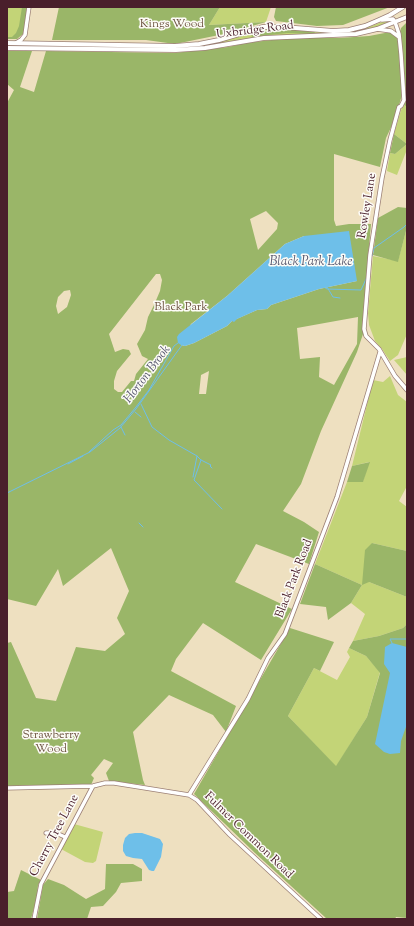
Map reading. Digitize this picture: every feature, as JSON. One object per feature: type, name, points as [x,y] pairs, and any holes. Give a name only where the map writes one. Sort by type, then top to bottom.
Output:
[{"type":"main road","name":"Uxbridge Road","points":[[7,43],[175,46],[199,44],[219,40],[263,27],[333,31],[349,30],[365,26],[390,15],[403,7]]},
{"type":"main road","name":"Uxbridge Road","points":[[7,48],[176,50],[205,48],[264,38],[346,35],[377,29],[406,17]]},
{"type":"street","points":[[29,7],[25,35],[27,41],[34,44]]},
{"type":"street","points":[[393,32],[406,17]]},
{"type":"street","points":[[379,20],[390,18],[395,22]]},
{"type":"street","name":"Rowley Lane","points":[[395,22],[401,54],[404,100],[399,107],[382,178],[370,255],[364,328],[366,336],[376,346],[395,376],[407,390]]},
{"type":"street","points":[[377,29],[393,32],[399,38]]},
{"type":"street","points":[[14,43],[21,40],[25,35]]},
{"type":"street","name":"Black Park Road","points":[[189,795],[248,699],[268,658],[285,634],[336,497],[380,352]]},
{"type":"street","name":"Fulmer Common Road","points":[[7,788],[93,786],[104,783],[114,783],[189,795],[197,800],[230,835],[321,919]]},
{"type":"street","name":"Cherry Tree Lane","points":[[34,919],[41,884],[93,786]]},
{"type":"street","points":[[46,833],[65,837]]},
{"type":"green space","points":[[7,7],[27,7],[18,37],[7,38]]},
{"type":"green space","points":[[22,7],[27,7],[24,33],[17,39],[7,39],[7,37],[12,37],[16,33],[19,26]]},
{"type":"green space","name":"Kings Wood","points":[[59,7],[220,7],[209,25],[266,22],[224,34],[175,44],[146,40],[52,40]]},
{"type":"green space","points":[[220,7],[271,7],[266,22],[209,25]]},
{"type":"green space","points":[[276,7],[390,7],[343,25],[317,26],[276,21],[274,17]]},
{"type":"green space","points":[[390,19],[393,21],[373,29],[348,34],[279,35],[183,48],[7,46],[175,47],[263,29],[352,31],[369,27]]},
{"type":"green space","points":[[407,22],[407,107],[404,105],[406,95],[400,32],[401,28]]},
{"type":"green space","points":[[280,29],[315,32],[314,34],[287,33],[252,37],[251,33]]},
{"type":"green space","name":"Black Park","points":[[390,32],[399,38],[402,95],[395,119],[386,138],[380,167],[334,154],[334,220],[336,226],[349,224],[371,224],[364,331],[357,352],[321,431],[301,484],[283,511],[319,532],[309,564],[256,544],[235,582],[292,609],[261,660],[203,623],[176,659],[171,671],[236,706],[226,732],[213,715],[169,695],[133,732],[145,785],[109,781],[106,773],[113,763],[104,759],[91,775],[94,778],[91,785],[7,786],[7,643],[11,642],[36,698],[56,701],[76,647],[105,651],[125,634],[117,618],[129,591],[111,548],[63,586],[58,569],[36,606],[7,599],[7,103],[14,90],[7,84],[7,51],[32,51],[20,87],[34,92],[46,51],[174,53],[288,38],[339,38],[369,36]],"holes":[[[266,211],[278,223],[277,229],[258,250],[250,219]],[[304,236],[357,281],[319,289],[271,305],[267,309],[257,310],[232,321],[227,326],[194,343],[185,346],[181,345],[191,324],[227,296],[285,244]],[[156,274],[160,274],[162,280],[160,291],[148,317],[145,330],[137,344],[142,356],[148,359],[136,374],[134,381],[131,381],[122,392],[118,392],[114,389],[114,381],[117,371],[131,354],[129,350],[123,349],[115,352],[109,334]],[[70,290],[71,295],[67,307],[58,314],[56,306],[58,297],[64,291]],[[358,317],[357,344],[334,385],[319,377],[320,357],[300,359],[297,328]],[[209,371],[206,394],[199,394],[201,375]]]},
{"type":"green space","points":[[404,105],[407,107],[407,144],[394,134],[401,110]]},
{"type":"green space","points":[[394,134],[407,144],[395,154],[390,153]]},
{"type":"green space","points":[[407,144],[407,152],[397,175],[387,171],[390,153],[395,154]]},
{"type":"green space","points":[[398,207],[407,208],[407,227],[398,262],[373,255],[378,218]]},
{"type":"green space","points":[[407,227],[407,334],[398,355],[390,361],[375,341],[369,325],[368,313],[373,256],[398,261]]},
{"type":"green space","points":[[407,357],[407,375],[394,360]]},
{"type":"green space","points":[[390,376],[398,395],[407,402],[407,486],[399,501],[407,507],[407,551],[372,543],[369,582],[407,597],[407,624],[403,628],[379,636],[353,641],[365,614],[351,603],[362,585],[315,564],[347,482],[363,481],[369,462],[352,466],[373,380],[383,382]]},
{"type":"green space","points":[[370,462],[363,482],[347,482],[352,466]]},
{"type":"green space","points":[[372,543],[407,551],[407,597],[369,582],[362,585],[365,550]]},
{"type":"green space","points":[[315,564],[362,585],[351,603],[328,620],[326,607],[300,604]]},
{"type":"green space","points":[[407,624],[407,918],[327,919],[255,853],[194,794],[290,628],[334,642],[320,671],[314,668],[288,716],[336,766],[367,717],[380,673],[366,656],[349,648],[353,641],[379,636],[403,628]]},
{"type":"green space","points":[[349,648],[366,656],[380,672],[367,717],[336,767],[288,716],[314,668],[337,680],[350,657],[347,652]]},
{"type":"green space","points":[[74,824],[103,832],[96,861],[93,863],[85,862],[61,849]]},
{"type":"green space","points":[[106,864],[133,864],[142,869],[142,881],[121,883],[116,892],[103,906],[91,907],[87,919],[37,919],[43,885],[48,879],[64,885],[86,899],[105,889]]},
{"type":"green space","points":[[21,870],[41,880],[38,885],[37,897],[31,919],[7,919],[7,892],[14,891]]},
{"type":"water","name":"Black Park Lake","points":[[349,231],[357,281],[319,289],[271,305],[267,309],[257,310],[237,319],[234,322],[232,321],[227,326],[194,343],[185,346],[178,343],[177,337],[179,334],[227,296],[285,244],[304,236]]},
{"type":"water","points":[[392,643],[407,647],[407,724],[401,741],[400,753],[390,754],[384,752],[375,744],[390,673],[384,664],[385,647]]},
{"type":"water","points":[[142,833],[160,839],[163,844],[161,857],[154,871],[149,870],[142,859],[126,856],[123,851],[125,838],[129,834]]},
{"type":"waterway","name":"Horton Brook","points":[[372,256],[374,248],[407,224]]},
{"type":"waterway","name":"Horton Brook","points":[[324,287],[327,289],[361,290],[367,277]]},
{"type":"waterway","points":[[327,287],[333,297],[340,298]]},
{"type":"waterway","name":"Horton Brook","points":[[89,452],[113,430],[121,425],[136,407],[149,390],[174,346],[178,343]]},
{"type":"waterway","name":"Horton Brook","points":[[7,493],[90,452],[120,428],[136,409],[182,345]]},
{"type":"waterway","points":[[141,404],[152,427],[169,440],[211,465],[210,466],[212,468]]},
{"type":"waterway","points":[[135,412],[141,417]]},
{"type":"waterway","points":[[121,427],[125,435]]},
{"type":"waterway","name":"Horton Brook","points":[[68,464],[83,456]]},
{"type":"waterway","points":[[193,477],[197,456]]},
{"type":"waterway","points":[[201,460],[194,480],[222,509]]},
{"type":"waterway","points":[[139,523],[143,527]]},
{"type":"waterway","points":[[392,643],[390,639],[407,639]]},
{"type":"park label","name":"Strawberry Wood","points":[[51,743]]}]
